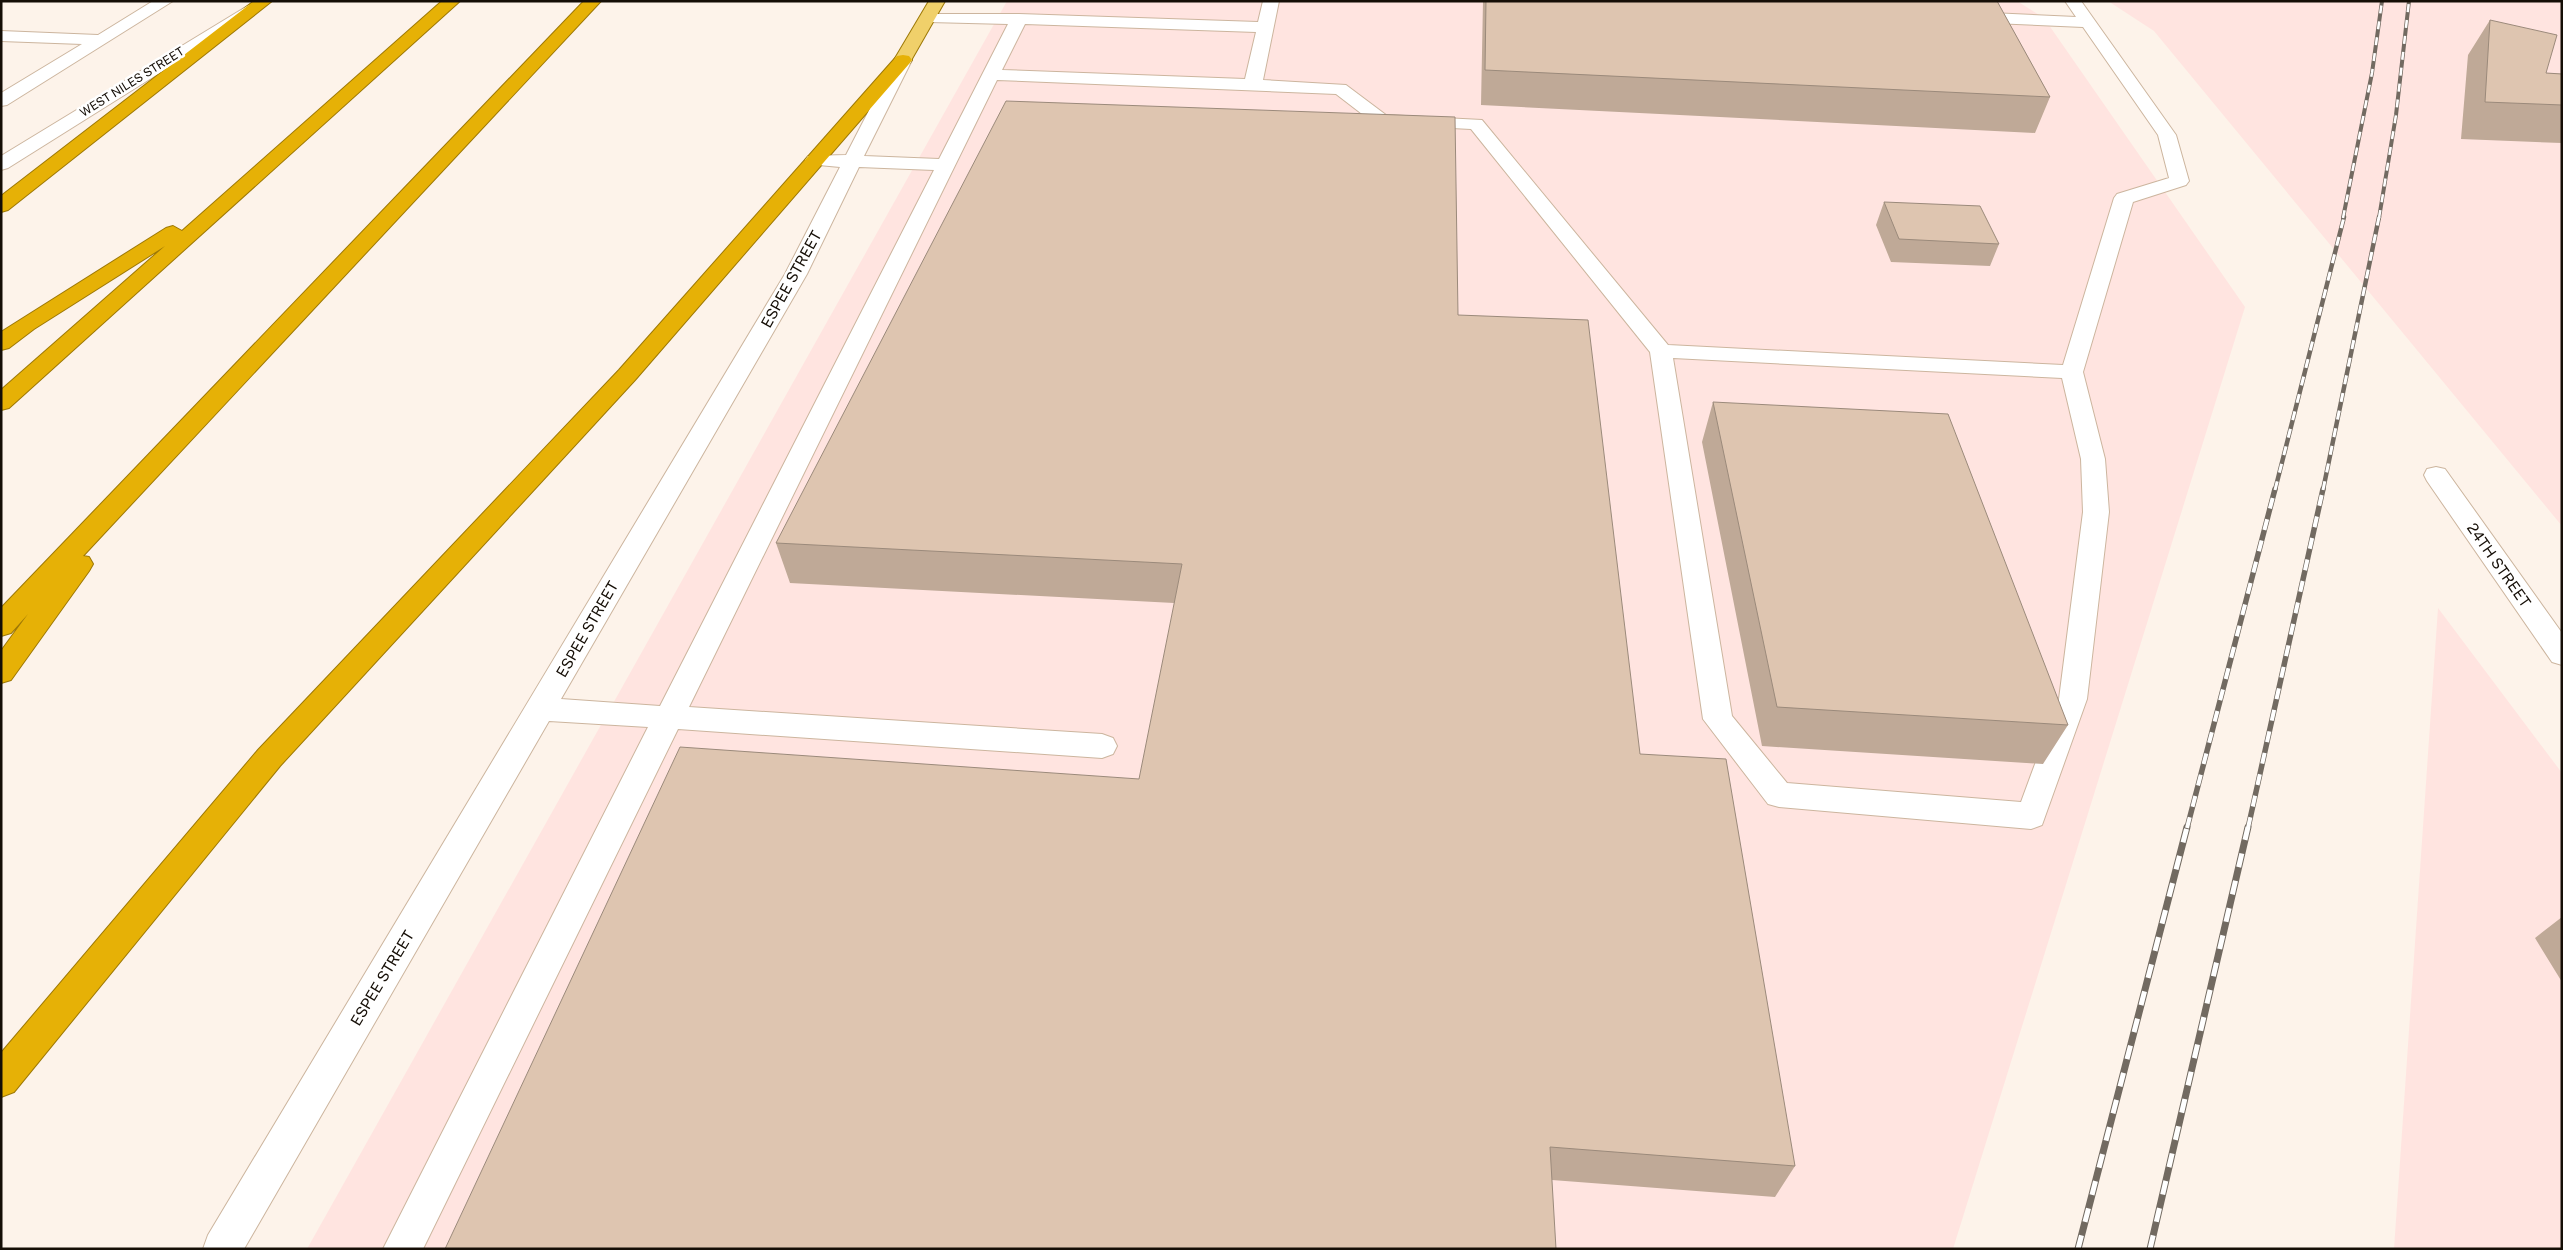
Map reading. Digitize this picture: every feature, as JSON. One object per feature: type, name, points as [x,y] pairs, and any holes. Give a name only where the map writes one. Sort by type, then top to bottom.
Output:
[{"type":"highway","points":[[1,206],[264,1]]},
{"type":"highway","points":[[1,403],[452,1]]},
{"type":"highway","points":[[1,626],[593,1]]},
{"type":"highway","points":[[1,1080],[269,758],[627,375],[903,60]]},
{"type":"highway","points":[[1,343],[26,324],[236,192]]},
{"type":"highway","points":[[1,672],[148,470]]},
{"type":"main road","name":"ESPEE STREET","points":[[903,60],[933,9]]},
{"type":"street","points":[[1,101],[164,1]]},
{"type":"street","name":"WEST NILES STREET","points":[[1,164],[264,1]]},
{"type":"street","points":[[1253,85],[1271,1]]},
{"type":"street","points":[[991,75],[1340,89],[1381,120],[1476,124],[1661,351],[1718,719],[1779,795],[2031,816],[2073,699],[2096,512],[2093,459],[2072,372],[2124,198],[2179,181],[2167,135],[2073,1]]},
{"type":"street","points":[[933,9],[1019,19],[1264,27]]},
{"type":"street","points":[[1948,16],[2087,22]]},
{"type":"street","points":[[402,1249],[1019,19]]},
{"type":"street","points":[[1,36],[101,40]]},
{"type":"street","name":"ESPEE STREET","points":[[222,1249],[796,274],[903,60]]},
{"type":"street","points":[[1,78],[37,79]]},
{"type":"street","points":[[815,160],[946,165]]},
{"type":"street","points":[[1661,351],[2072,372]]},
{"type":"street","name":"24TH STREET","points":[[2436,475],[2562,655]]},
{"type":"street","points":[[541,709],[1102,746]]},
{"type":"shaded area","points":[[1007,1],[2017,1],[2044,18],[2245,307],[1953,1249],[307,1249]]},
{"type":"shaded area","points":[[2108,1],[2562,1],[2562,526],[2154,31]]},
{"type":"shaded area","points":[[2438,608],[2562,773],[2562,1249],[2394,1249]]},
{"type":"building","points":[[1486,1],[1997,1],[2050,97],[1485,70]]},
{"type":"building","points":[[2490,20],[2557,35],[2546,73],[2562,74],[2562,105],[2485,102]]},
{"type":"building","points":[[1006,101],[1455,117],[1458,315],[1588,320],[1640,754],[1726,759],[1795,1166],[1550,1147],[1556,1249],[445,1249],[680,747],[1139,779],[1182,564],[776,543]]},
{"type":"building","points":[[1884,202],[1980,206],[1999,244],[1899,239]]},
{"type":"building","points":[[1713,402],[1948,414],[2068,725],[1777,707]]},
{"type":"railway","points":[[2343,218],[2372,73],[2382,1]]},
{"type":"railway","points":[[2379,218],[2396,115],[2409,1]]},
{"type":"railway","points":[[2275,490],[2344,217]]},
{"type":"railway","points":[[2323,490],[2379,217]]},
{"type":"railway","points":[[2187,828],[2275,489]]},
{"type":"railway","points":[[2248,828],[2323,489]]},
{"type":"railway","points":[[2078,1249],[2187,827]]},
{"type":"railway","points":[[2150,1249],[2248,827]]}]
